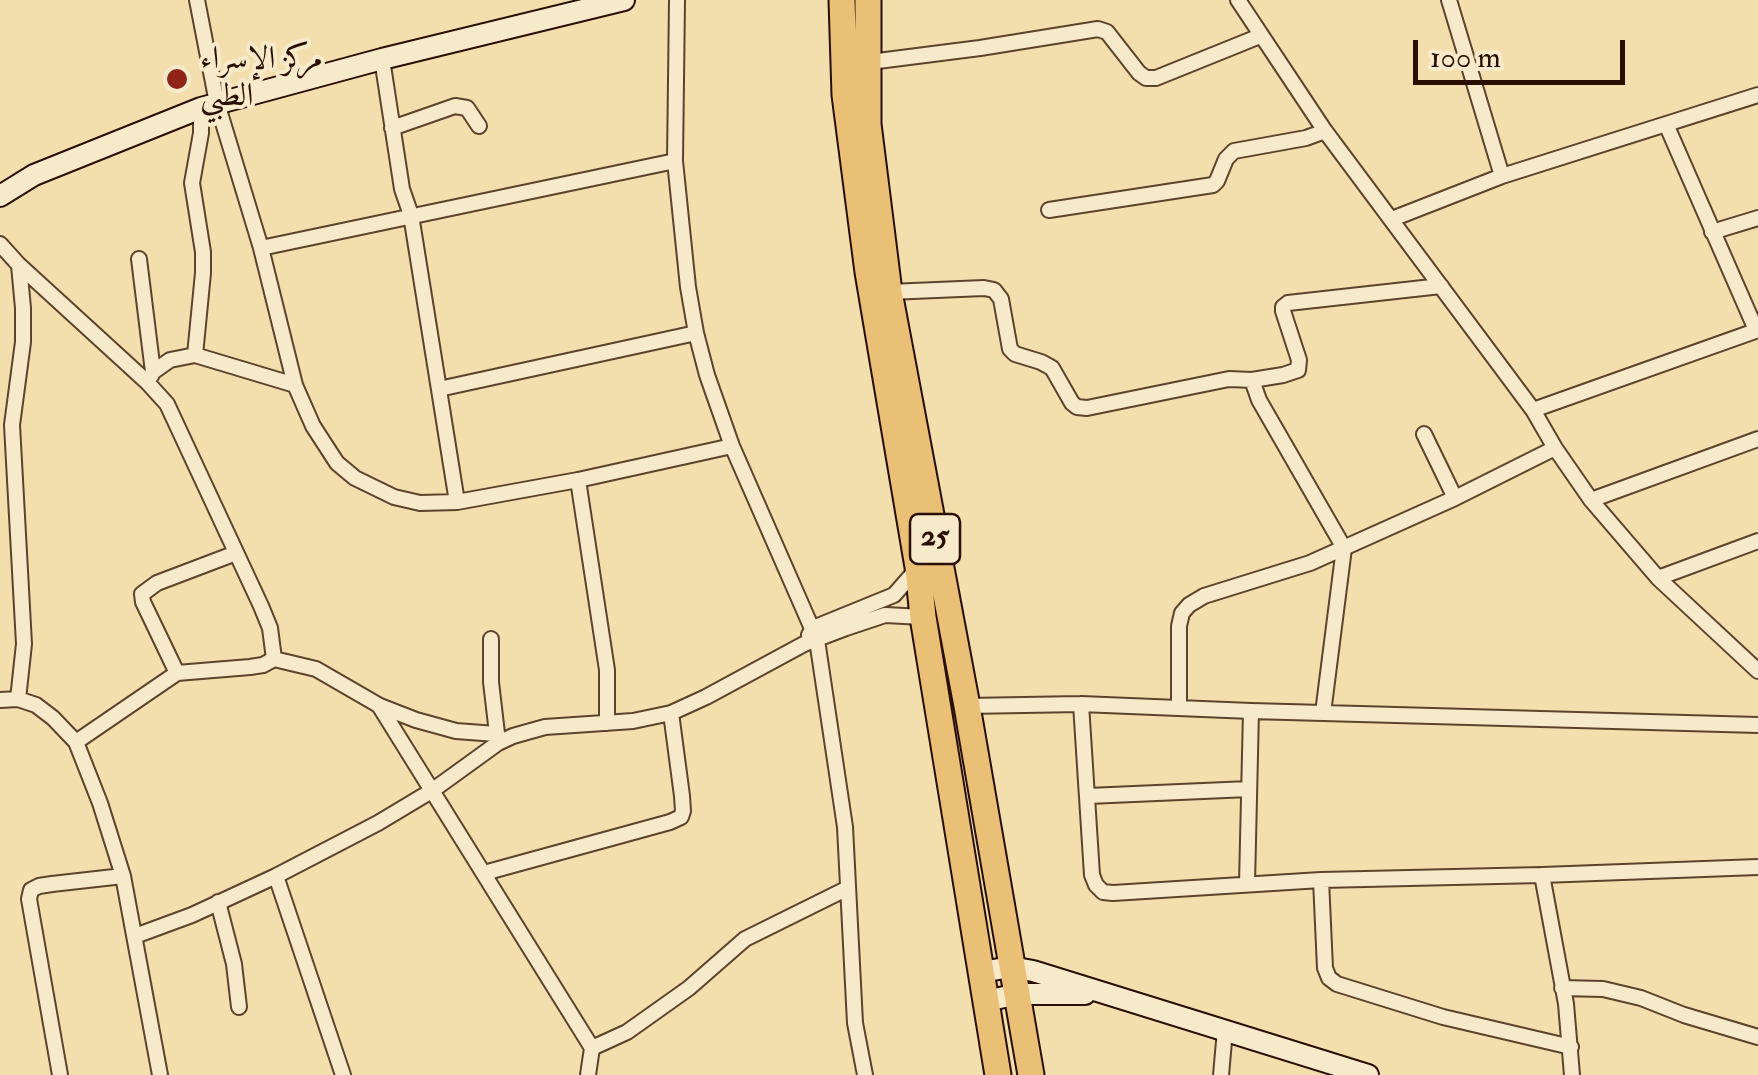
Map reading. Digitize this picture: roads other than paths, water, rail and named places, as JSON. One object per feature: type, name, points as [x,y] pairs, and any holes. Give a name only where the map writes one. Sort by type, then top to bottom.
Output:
[{"type":"highway","name":"25","points":[[842,0],[845,95],[871,290],[998,1075]]},
{"type":"highway","name":"25","points":[[871,6],[868,124],[889,292],[1031,1075]]},
{"type":"main road","points":[[0,196],[34,174],[209,105],[568,6],[624,0]]},
{"type":"main road","points":[[981,972],[1011,967],[1032,971],[1368,1075]]},
{"type":"main road","points":[[986,1001],[1018,994],[1107,994]]},
{"type":"street","points":[[197,0],[209,105],[261,248],[295,385],[313,426],[336,463],[355,478],[394,497],[420,503],[457,502],[732,446]]},
{"type":"street","points":[[676,0],[675,161],[696,333],[732,446],[811,637],[839,776],[855,1023],[865,1075]]},
{"type":"street","points":[[1238,0],[1325,131],[1534,410],[1592,500],[1658,578],[1758,671]]},
{"type":"street","points":[[1450,0],[1502,176]]},
{"type":"street","points":[[870,62],[1098,29],[1107,32],[1139,73],[1156,78],[1260,36]]},
{"type":"street","points":[[382,59],[457,502]]},
{"type":"street","points":[[1392,220],[1502,176],[1758,95]]},
{"type":"street","points":[[194,354],[203,252],[192,182],[209,105]]},
{"type":"street","points":[[392,128],[455,106],[467,108],[479,126]]},
{"type":"street","points":[[1534,410],[1757,330],[1666,124]]},
{"type":"street","points":[[1049,210],[1213,185],[1234,152],[1325,131]]},
{"type":"street","points":[[261,248],[675,161]]},
{"type":"street","points":[[1712,232],[1758,218]]},
{"type":"street","points":[[0,244],[19,265],[150,377],[270,628],[274,659]]},
{"type":"street","points":[[139,258],[150,377]]},
{"type":"street","points":[[18,699],[24,644],[12,425],[23,342],[19,265]]},
{"type":"street","points":[[889,292],[994,290],[1002,299],[1010,350],[1052,368],[1068,398],[1077,407],[1087,408],[1229,379],[1283,376],[1298,370],[1299,360],[1283,311],[1288,303],[1442,286]]},
{"type":"street","points":[[439,388],[696,333]]},
{"type":"street","points":[[150,377],[170,360],[194,354],[295,385]]},
{"type":"street","points":[[1252,380],[1259,400],[1344,548],[1323,713]]},
{"type":"street","points":[[1424,434],[1455,498]]},
{"type":"street","points":[[1592,500],[1758,439]]},
{"type":"street","points":[[1178,708],[1179,626],[1188,604],[1310,564],[1555,448]]},
{"type":"street","points":[[578,480],[607,670],[607,723]]},
{"type":"street","points":[[1658,578],[1758,541]]},
{"type":"street","points":[[177,673],[142,594],[156,582],[236,553]]},
{"type":"street","points":[[76,742],[177,673],[250,667],[274,659],[316,669],[380,706],[445,729],[497,738],[533,729],[633,721],[670,712],[706,697],[894,595],[918,568]]},
{"type":"street","points":[[811,637],[878,616],[923,618]]},
{"type":"street","points":[[492,639],[491,682],[497,738]]},
{"type":"street","points":[[0,700],[18,699],[36,706],[76,742],[123,876],[160,1075]]},
{"type":"street","points":[[966,706],[1081,704],[1758,725]]},
{"type":"street","points":[[1081,704],[1092,875],[1104,892],[1321,880],[1758,867]]},
{"type":"street","points":[[380,706],[592,1048],[587,1075]]},
{"type":"street","points":[[484,873],[681,816],[682,796],[670,712]]},
{"type":"street","points":[[1247,884],[1250,712]]},
{"type":"street","points":[[135,936],[276,876],[378,823],[433,790],[497,738]]},
{"type":"street","points":[[1088,796],[1249,789]]},
{"type":"street","points":[[1542,875],[1571,1047],[1572,1075]]},
{"type":"street","points":[[60,1075],[29,899],[31,890],[123,876]]},
{"type":"street","points":[[276,876],[343,1075]]},
{"type":"street","points":[[1321,880],[1326,968],[1337,984],[1443,1017],[1571,1047]]},
{"type":"street","points":[[592,1048],[627,1032],[689,988],[745,939],[848,888]]},
{"type":"street","points":[[218,902],[234,964],[239,1007]]},
{"type":"street","points":[[1562,988],[1603,989],[1758,1037]]},
{"type":"street","points":[[1220,1075],[1225,1030]]},
{"type":"place","name":"مركز الإسراء الطبي","points":[[177,79]]}]
